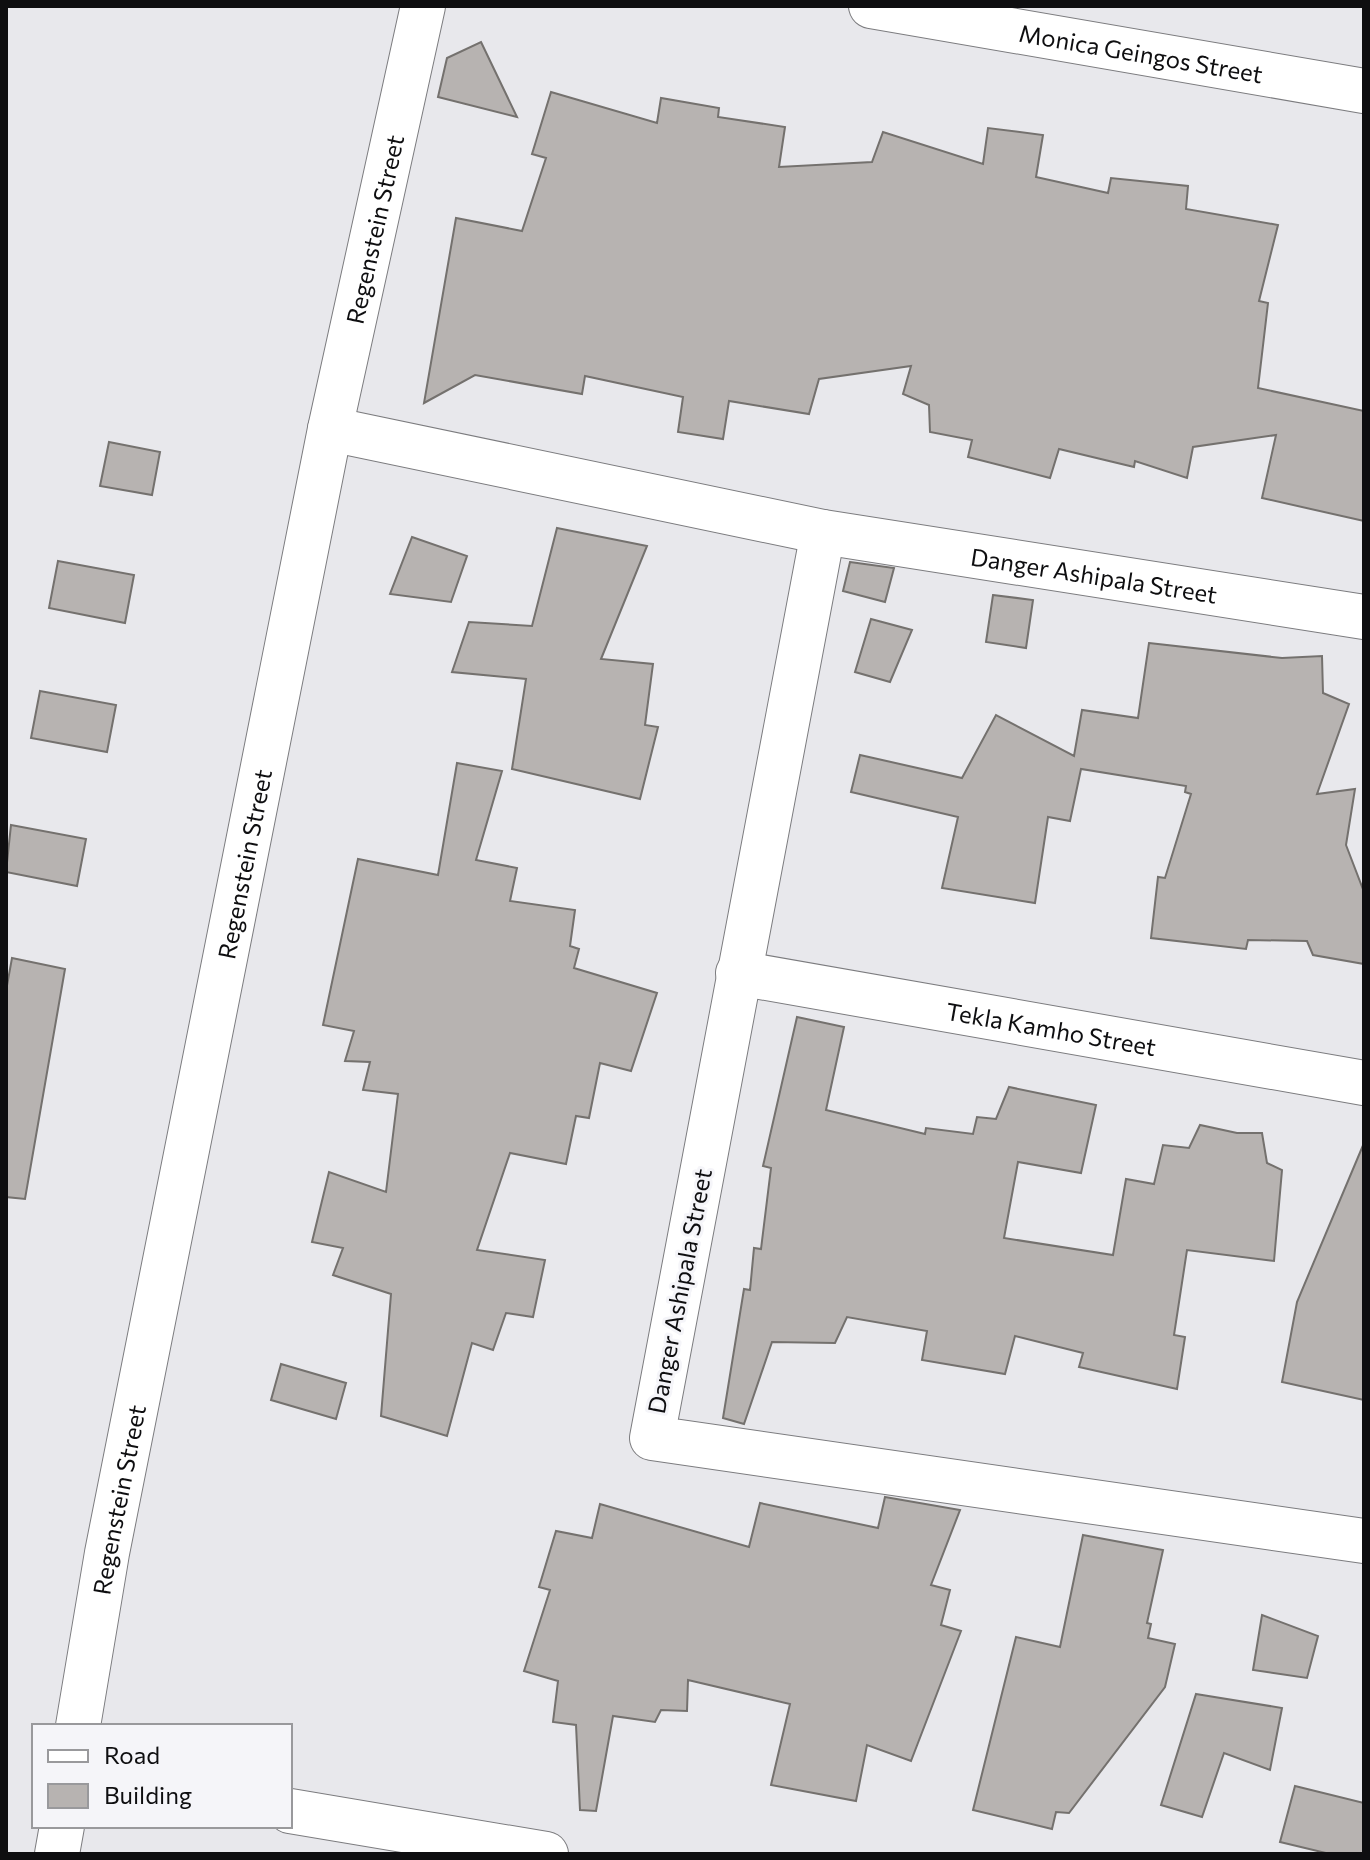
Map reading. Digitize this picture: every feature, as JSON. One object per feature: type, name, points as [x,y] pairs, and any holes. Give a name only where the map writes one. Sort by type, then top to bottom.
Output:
[{"type":"street","name":"Regenstein Street","points":[[78,1724],[110,1537],[330,429],[423,6]]},
{"type":"street","name":"Monica Geingos Street","points":[[884,7],[1364,91]]},
{"type":"street","name":"Danger Ashipala Street","points":[[330,429],[823,532],[1364,617]]},
{"type":"street","name":"Danger Ashipala Street","points":[[823,532],[652,1438],[1364,1541]]},
{"type":"street","name":"Tekla Kamho Street","points":[[738,973],[1364,1083]]},
{"type":"street","points":[[292,1811],[546,1854]]},
{"type":"street","points":[[57,1854],[62,1828]]},
{"type":"building","points":[[481,42],[517,117],[438,97],[447,58]]},
{"type":"building","points":[[551,92],[657,123],[661,98],[719,108],[718,117],[785,127],[779,167],[872,162],[883,132],[983,164],[988,128],[1043,135],[1036,177],[1108,193],[1111,178],[1188,186],[1186,209],[1278,225],[1259,301],[1268,303],[1258,388],[1364,411],[1364,521],[1262,498],[1276,435],[1193,447],[1187,478],[1135,461],[1134,467],[1059,449],[1050,478],[968,457],[972,440],[930,432],[929,405],[903,394],[911,366],[819,379],[809,414],[729,401],[723,439],[678,432],[683,397],[585,376],[582,394],[475,375],[424,403],[456,218],[522,231],[546,158],[532,154]]},
{"type":"building","points":[[109,442],[160,452],[152,495],[100,486]]},
{"type":"building","points":[[557,528],[647,546],[601,659],[653,664],[645,725],[658,727],[640,799],[512,769],[526,679],[452,672],[469,622],[532,626]]},
{"type":"building","points":[[412,537],[467,556],[451,602],[390,594]]},
{"type":"building","points":[[58,561],[134,575],[125,623],[49,608]]},
{"type":"building","points":[[850,562],[894,568],[885,602],[843,591]]},
{"type":"building","points":[[993,595],[1033,600],[1026,648],[986,642]]},
{"type":"building","points":[[871,619],[912,630],[890,682],[855,672]]},
{"type":"building","points":[[1149,643],[1282,658],[1322,656],[1323,693],[1349,704],[1317,794],[1355,789],[1346,845],[1364,892],[1364,964],[1313,955],[1307,941],[1248,940],[1246,949],[1151,938],[1158,877],[1165,878],[1191,794],[1185,792],[1186,786],[1081,769],[1070,821],[1048,817],[1035,903],[942,888],[958,817],[851,792],[860,755],[962,778],[996,715],[1074,756],[1082,710],[1138,718]]},
{"type":"building","points":[[40,691],[116,705],[107,752],[31,738]]},
{"type":"building","points":[[457,763],[502,771],[476,860],[517,868],[510,901],[575,910],[570,946],[579,949],[574,968],[657,993],[631,1071],[600,1063],[589,1118],[576,1116],[566,1164],[510,1153],[477,1250],[545,1260],[533,1317],[506,1313],[493,1350],[472,1343],[447,1436],[381,1416],[391,1294],[333,1275],[343,1248],[312,1242],[329,1172],[386,1192],[398,1094],[363,1090],[370,1062],[345,1061],[354,1031],[323,1025],[358,859],[438,875]]},
{"type":"building","points":[[11,825],[86,839],[77,886],[6,872]]},
{"type":"building","points":[[12,958],[65,969],[25,1199],[6,1197],[6,991]]},
{"type":"building","points":[[797,1017],[844,1027],[826,1110],[925,1134],[926,1128],[973,1134],[977,1117],[996,1119],[1009,1087],[1096,1105],[1081,1173],[1018,1162],[1004,1238],[1113,1255],[1126,1179],[1154,1184],[1163,1145],[1189,1148],[1200,1125],[1237,1133],[1262,1133],[1267,1163],[1282,1170],[1274,1261],[1187,1250],[1174,1335],[1185,1337],[1177,1389],[1079,1367],[1083,1353],[1015,1336],[1005,1374],[922,1360],[927,1331],[847,1317],[835,1343],[772,1342],[744,1424],[723,1418],[744,1289],[750,1290],[754,1248],[761,1249],[771,1168],[763,1166]]},
{"type":"building","points":[[1364,1143],[1364,1400],[1282,1382],[1297,1302]]},
{"type":"building","points":[[281,1364],[346,1383],[336,1419],[271,1400]]},
{"type":"building","points":[[885,1497],[960,1510],[931,1585],[950,1590],[941,1625],[961,1631],[911,1761],[867,1745],[856,1801],[771,1785],[790,1704],[688,1680],[687,1711],[661,1710],[655,1722],[613,1716],[596,1811],[580,1810],[576,1725],[553,1722],[558,1681],[524,1671],[550,1590],[539,1587],[556,1531],[592,1538],[600,1504],[749,1547],[760,1503],[878,1528]]},
{"type":"building","points":[[1083,1535],[1163,1550],[1147,1623],[1151,1624],[1148,1638],[1175,1644],[1165,1687],[1069,1813],[1056,1812],[1052,1829],[973,1810],[1016,1637],[1060,1647]]},
{"type":"building","points":[[1262,1615],[1318,1636],[1307,1678],[1253,1670]]},
{"type":"building","points":[[1196,1694],[1282,1708],[1270,1770],[1224,1753],[1202,1817],[1161,1805]]},
{"type":"building","points":[[1295,1786],[1364,1803],[1364,1854],[1330,1854],[1280,1842]]}]
